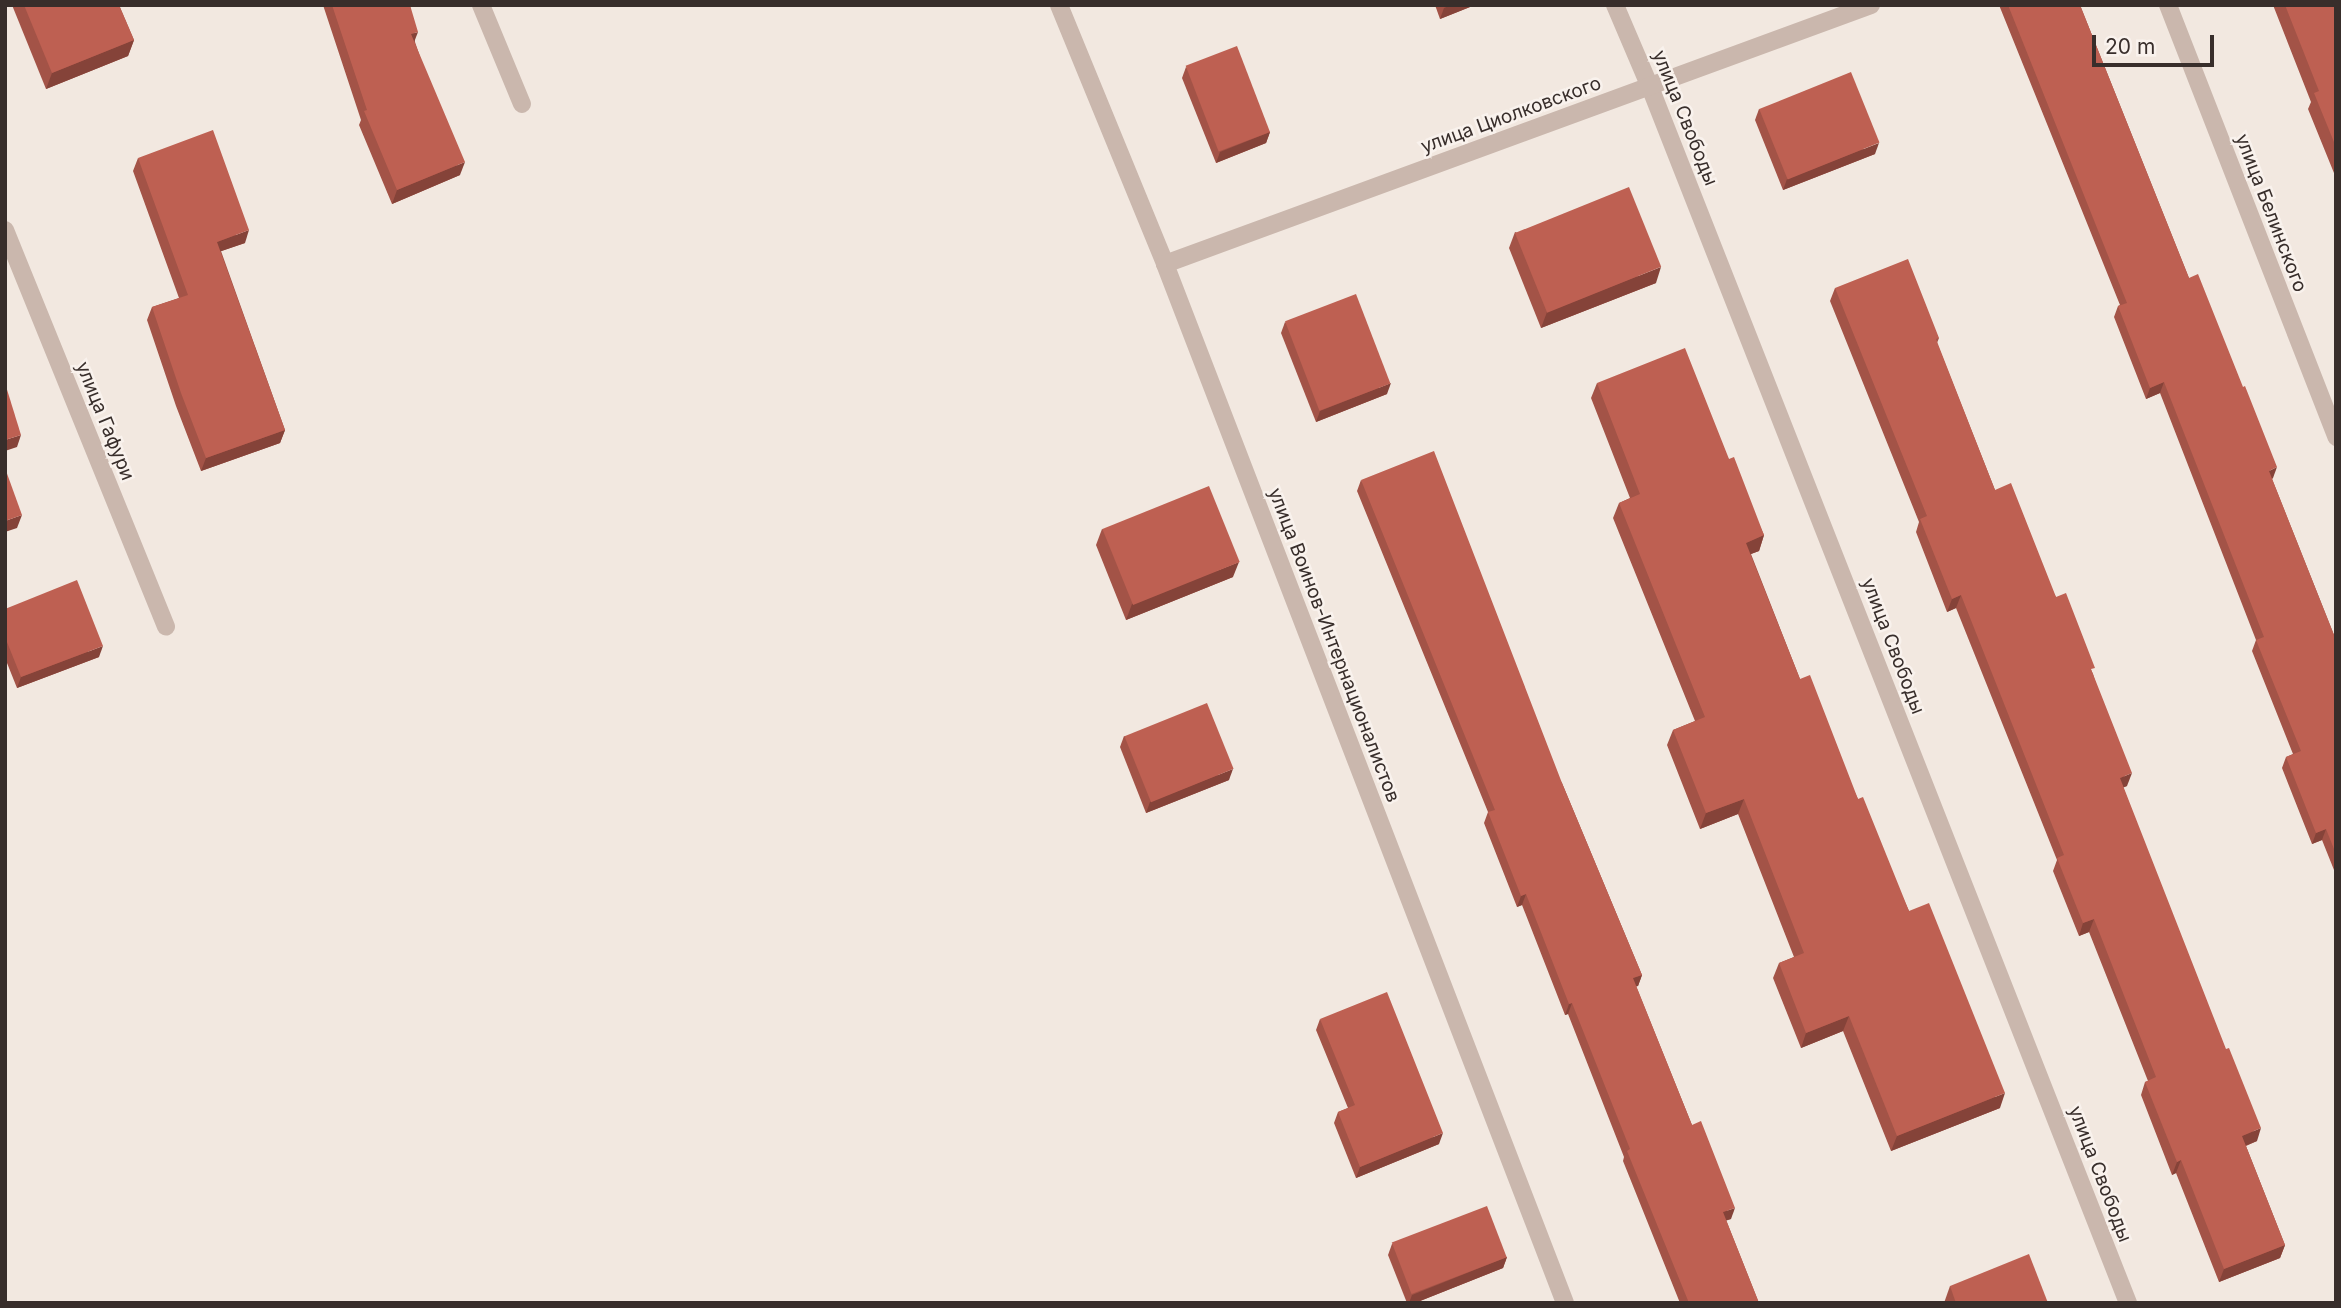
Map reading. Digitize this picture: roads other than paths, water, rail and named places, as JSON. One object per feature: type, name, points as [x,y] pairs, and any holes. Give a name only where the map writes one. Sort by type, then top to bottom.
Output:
[{"type":"street","points":[[481,5],[522,104]]},
{"type":"street","name":"улица Воинов-Интернационалистов","points":[[1059,5],[1165,264],[1565,1303]]},
{"type":"street","name":"улица Свободы","points":[[1615,5],[1650,87],[2128,1303]]},
{"type":"street","name":"улица Циолковского","points":[[1165,264],[1871,5]]},
{"type":"street","name":"улица Белинского","points":[[2168,5],[2336,437]]},
{"type":"street","name":"улица Гафури","points":[[5,230],[166,627]]}]
